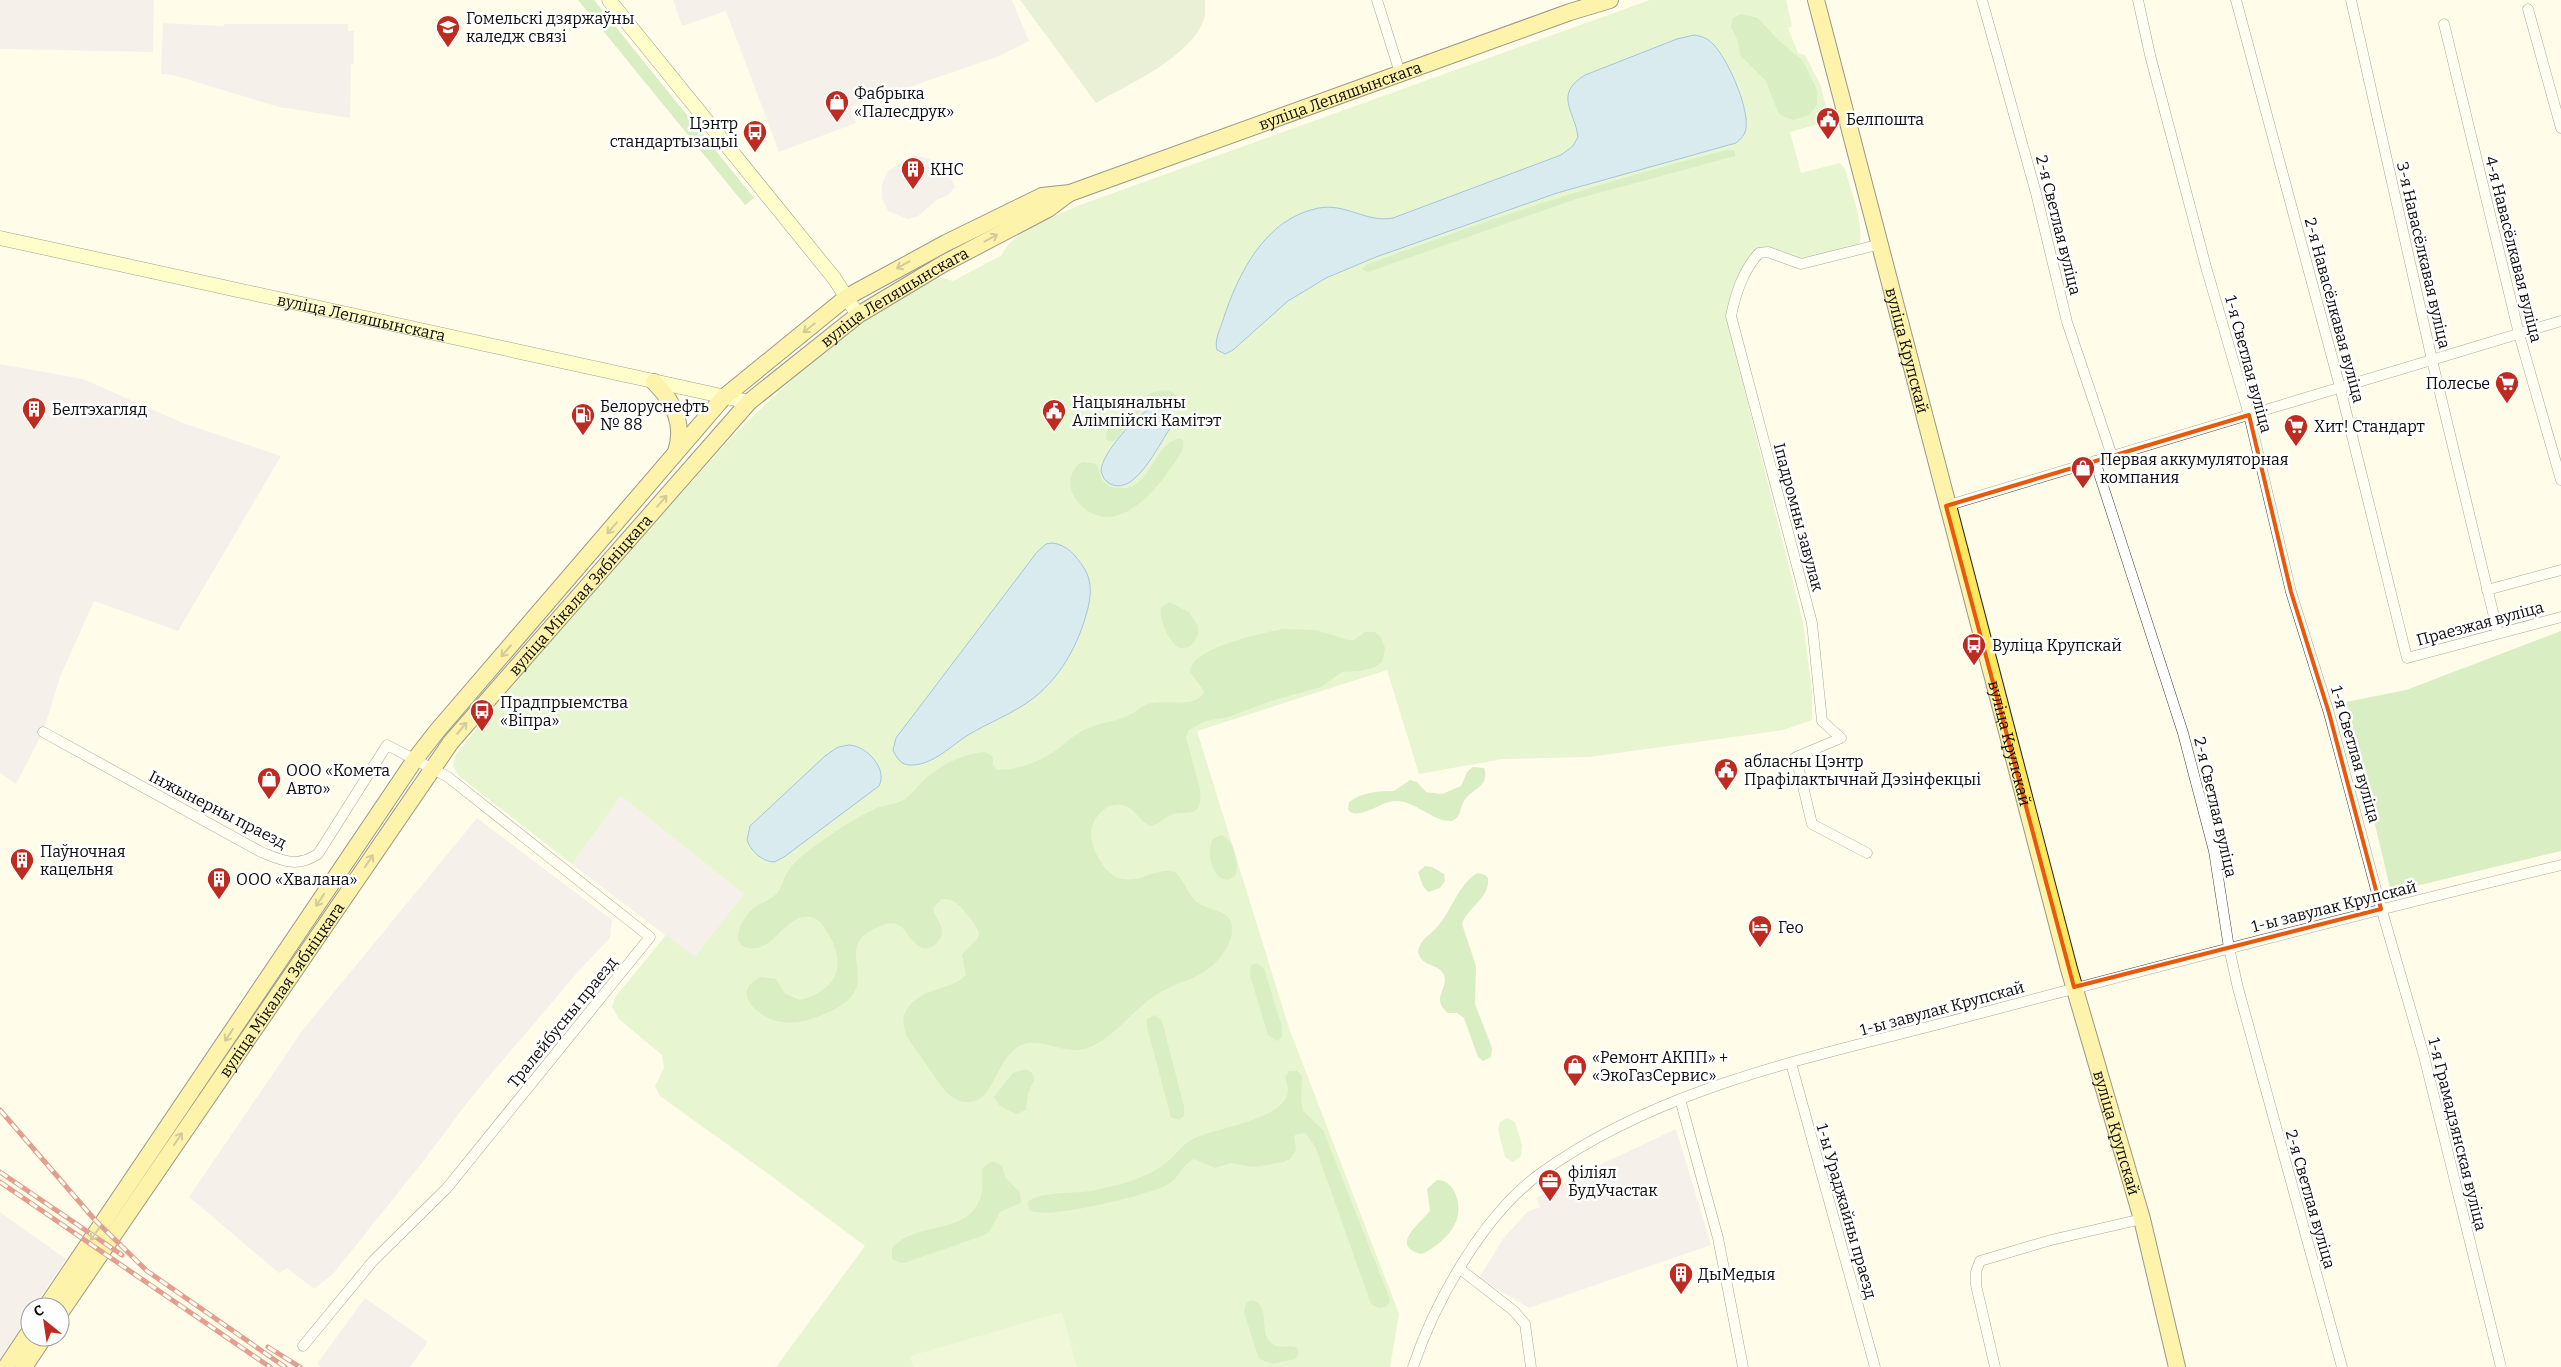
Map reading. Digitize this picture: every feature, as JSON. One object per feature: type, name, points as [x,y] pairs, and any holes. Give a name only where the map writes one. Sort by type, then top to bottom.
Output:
[{"type":"main road","points":[[609,0],[834,278],[858,315]]},
{"type":"main road","name":"вуліца Лепяшынскага","points":[[723,398],[846,297],[946,243],[1042,196],[1070,193],[1400,73],[1610,0]]},
{"type":"main road","name":"вуліца Крупскай","points":[[1816,0],[1881,244],[1946,506],[2074,987],[2142,1219],[2177,1367]]},
{"type":"main road","name":"вуліца Лепяшынскага","points":[[0,238],[723,398],[749,402],[858,315],[944,264],[1048,209],[1070,193]]},
{"type":"main road","points":[[654,382],[667,394],[678,416],[680,438],[675,455]]},
{"type":"main road","name":"вуліца Мікалая Зябніцкага","points":[[144,1175],[416,758],[437,731],[723,398]]},
{"type":"main road","name":"вуліца Мікалая Зябніцкага","points":[[54,1297],[128,1198],[432,768],[468,721],[749,402]]},
{"type":"main road","name":"вуліца Мікалая Зябніцкага","points":[[69,1297],[128,1198]]},
{"type":"main road","points":[[6,1367],[20,1346]]},
{"type":"main road","points":[[24,1367],[37,1347]]},
{"type":"street","points":[[1377,0],[1400,73]]},
{"type":"street","name":"2-я Светлая вуліца","points":[[1982,0],[2036,193],[2067,322],[2112,456]]},
{"type":"street","name":"1-я Светлая вуліца","points":[[2138,0],[2150,56],[2203,258],[2249,415],[2291,592],[2329,713],[2381,909]]},
{"type":"street","name":"2-я Навасёлкавая вуліца","points":[[2236,0],[2340,387],[2407,658]]},
{"type":"street","name":"3-я Навасёлкавая вуліца","points":[[2351,0],[2432,360],[2498,633]]},
{"type":"street","points":[[2528,9],[2561,128]]},
{"type":"street","name":"4-я Навасёлкавая вуліца","points":[[2444,24],[2519,334],[2561,480]]},
{"type":"street","name":"Іпадромны завулак","points":[[1867,853],[1812,824],[1796,757],[1841,738],[1822,721],[1812,622],[1731,316],[1737,289],[1751,263],[1759,253],[1768,252],[1801,264],[1881,244]]},
{"type":"street","points":[[1946,506],[2561,321]]},
{"type":"street","name":"2-я Светлая вуліца","points":[[2095,461],[2183,733],[2214,850],[2229,948],[2277,1134],[2342,1367]]},
{"type":"street","name":"Праезжая вуліца","points":[[2487,590],[2561,570]]},
{"type":"street","name":"Праезжая вуліца","points":[[2407,658],[2561,618]]},
{"type":"street","name":"Інжынерны праезд","points":[[43,732],[261,852],[291,863],[307,861],[318,854],[387,745],[416,758]]},
{"type":"street","name":"Тралейбусны праезд","points":[[303,1346],[373,1261],[447,1188],[650,937],[448,777],[416,758]]},
{"type":"street","name":"1-ы завулак Крупскай","points":[[1413,1367],[1424,1333],[1460,1270],[1495,1216],[1524,1186],[1540,1173],[1614,1129],[1680,1099],[1790,1063],[2074,987],[2561,865]]},
{"type":"street","name":"1-я Грамадзянская вуліца","points":[[2381,909],[2424,1056],[2501,1367]]},
{"type":"street","name":"1-ы Ураджайны праезд","points":[[1790,1063],[1875,1367]]},
{"type":"street","points":[[1680,1099],[1718,1238],[1743,1367]]},
{"type":"street","points":[[1995,1367],[1976,1285],[1976,1272],[1980,1261],[2142,1219]]},
{"type":"street","points":[[1460,1270],[1514,1311],[1525,1324],[1531,1367]]},
{"type":"highlighted area","points":[[2249,415],[2291,592],[2329,713],[2381,909],[2074,987],[1946,506]]},
{"type":"shaded area","points":[[0,0],[154,0],[153,52],[0,49]]},
{"type":"shaded area","points":[[673,0],[1012,0],[1029,41],[997,57],[851,107],[856,123],[779,152],[726,11],[682,26]]},
{"type":"shaded area","points":[[163,23],[224,26],[224,24],[348,24],[348,31],[354,31],[354,64],[351,64],[350,118],[279,107],[173,75],[161,74]]},
{"type":"shaded area","points":[[913,155],[930,159],[946,169],[955,187],[947,196],[938,199],[917,217],[908,219],[888,211],[882,198],[882,184],[887,172]]},
{"type":"shaded area","points":[[0,364],[83,379],[183,423],[281,456],[178,631],[94,601],[60,677],[43,732],[16,784],[0,773]]},
{"type":"shaded area","points":[[621,796],[744,894],[695,958],[572,864]]},
{"type":"shaded area","points":[[477,818],[612,920],[610,938],[576,974],[470,1099],[425,1159],[333,1274],[314,1289],[287,1268],[279,1273],[189,1197],[302,1031]]},
{"type":"shaded area","points":[[1676,1129],[1711,1245],[1529,1308],[1479,1278],[1503,1239],[1527,1212],[1540,1207],[1537,1198],[1574,1177]]},
{"type":"shaded area","points":[[0,1212],[66,1259],[41,1297],[20,1297],[20,1329],[0,1359]]},
{"type":"shaded area","points":[[365,1298],[428,1342],[410,1367],[321,1367],[317,1364]]},
{"type":"green space","points":[[578,0],[594,0],[754,198],[745,205]]},
{"type":"green space","points":[[1020,0],[1205,0],[1205,12],[1204,19],[1197,33],[1173,57],[1158,68],[1096,103]]},
{"type":"green space","points":[[1650,0],[1786,0],[1792,26],[1788,28],[1798,53],[1805,55],[1821,86],[1829,121],[1790,132],[1801,173],[1840,163],[1845,169],[1857,210],[1860,241],[1857,249],[1808,264],[1773,255],[1753,259],[1728,325],[1803,622],[1812,692],[1812,720],[1783,730],[1589,757],[1503,759],[1419,774],[1387,670],[1197,731],[1289,1028],[1399,1314],[1390,1367],[776,1367],[865,1246],[660,1096],[655,1086],[664,1068],[662,1055],[619,1019],[612,1007],[616,996],[666,935],[695,957],[744,894],[621,796],[572,864],[459,776],[453,766],[456,754],[553,636],[731,438],[803,370],[855,329],[910,292],[939,277],[953,281],[1002,255],[1014,239],[1024,232],[1080,205]]},
{"type":"green space","points":[[1741,14],[1758,18],[1778,40],[1803,61],[1817,90],[1817,105],[1809,115],[1793,120],[1782,116],[1778,112],[1766,81],[1740,55],[1738,41],[1731,27],[1733,18]]},
{"type":"green space","points":[[1727,150],[1735,151],[1735,156],[1576,199],[1368,272],[1362,269],[1366,265],[1411,248],[1545,202]]},
{"type":"green space","points":[[1163,390],[1175,394],[1180,404],[1171,410],[1156,404],[1150,405],[1138,412],[1115,440],[1111,442],[1107,440],[1107,432],[1117,415],[1136,401]]},
{"type":"green space","points":[[1179,438],[1183,440],[1183,444],[1177,460],[1151,493],[1127,511],[1109,517],[1099,516],[1089,512],[1074,497],[1070,479],[1074,470],[1082,462],[1096,464],[1102,480],[1108,485],[1116,488],[1129,487],[1138,483],[1145,476],[1170,442]]},
{"type":"green space","points":[[1169,602],[1189,612],[1198,626],[1196,639],[1187,648],[1178,647],[1171,640],[1165,629],[1160,612],[1161,608]]},
{"type":"green space","points":[[1283,629],[1316,630],[1348,640],[1354,640],[1365,632],[1375,632],[1380,636],[1385,648],[1382,662],[1375,667],[1360,671],[1342,672],[1321,687],[1274,700],[1228,717],[1205,721],[1189,730],[1186,737],[1200,789],[1199,806],[1196,810],[1171,815],[1150,826],[1131,809],[1117,804],[1100,812],[1091,829],[1093,847],[1103,865],[1111,874],[1131,880],[1160,872],[1175,872],[1196,901],[1205,907],[1226,915],[1231,923],[1232,930],[1229,944],[1221,956],[1208,969],[1147,1001],[1113,1032],[1094,1045],[1076,1050],[1031,1043],[1024,1044],[1015,1049],[1007,1057],[985,1093],[979,1099],[970,1102],[955,1099],[943,1088],[910,1042],[903,1020],[905,1012],[916,999],[953,984],[966,975],[962,955],[979,934],[970,917],[953,901],[941,899],[933,908],[942,932],[940,939],[931,947],[921,947],[911,939],[904,929],[894,924],[878,927],[864,936],[857,945],[858,977],[856,988],[849,999],[833,1010],[808,1020],[782,1022],[764,1016],[750,1004],[747,990],[751,983],[761,977],[776,979],[785,994],[800,1000],[822,991],[835,976],[837,957],[835,947],[824,927],[814,918],[803,917],[795,920],[770,941],[756,948],[747,948],[741,945],[738,934],[743,920],[748,914],[775,895],[791,867],[822,841],[869,812],[902,801],[930,775],[960,758],[985,752],[993,757],[993,765],[997,770],[1012,769],[1037,761],[1052,753],[1086,729],[1120,719],[1149,704],[1194,701],[1204,691],[1190,672],[1193,663],[1214,649],[1229,643]]},
{"type":"green space","points":[[2561,631],[2561,851],[2391,892],[2346,702],[2406,690]]},
{"type":"green space","points":[[1473,767],[1484,768],[1485,779],[1467,797],[1462,804],[1459,815],[1452,821],[1438,818],[1410,804],[1394,801],[1364,812],[1353,813],[1348,810],[1349,802],[1359,796],[1394,791],[1410,780],[1417,782],[1426,792],[1442,794],[1461,786],[1467,772]]},
{"type":"green space","points":[[1221,835],[1232,846],[1237,865],[1235,876],[1228,880],[1217,875],[1211,864],[1211,844],[1213,839]]},
{"type":"green space","points":[[1425,866],[1432,867],[1444,874],[1445,881],[1440,888],[1428,892],[1423,886],[1418,872]]},
{"type":"green space","points":[[1478,873],[1488,878],[1486,892],[1469,912],[1462,924],[1476,966],[1475,1004],[1492,1048],[1491,1057],[1483,1061],[1478,1057],[1464,1018],[1457,1013],[1448,1013],[1440,1003],[1445,980],[1442,971],[1423,961],[1418,952],[1423,941],[1442,921],[1466,883]]},
{"type":"green space","points":[[1257,963],[1264,969],[1282,1027],[1282,1037],[1277,1041],[1268,1035],[1250,975],[1251,965]]},
{"type":"green space","points":[[1155,1015],[1162,1021],[1184,1107],[1184,1116],[1179,1120],[1171,1117],[1147,1026],[1147,1019]]},
{"type":"green space","points":[[1026,1069],[1033,1074],[1034,1080],[1028,1093],[1026,1110],[1016,1114],[999,1105],[994,1097],[1013,1073]]},
{"type":"green space","points":[[1289,1071],[1297,1071],[1302,1076],[1301,1099],[1303,1111],[1323,1130],[1388,1294],[1390,1302],[1386,1307],[1379,1308],[1371,1304],[1315,1146],[1305,1133],[1294,1136],[1296,1150],[1290,1159],[1284,1162],[1253,1167],[1231,1163],[1215,1168],[1194,1159],[1186,1164],[1175,1179],[1167,1185],[1140,1195],[1074,1210],[1038,1212],[1029,1210],[1028,1202],[1040,1196],[1091,1191],[1140,1178],[1158,1169],[1191,1140],[1262,1116],[1275,1109],[1284,1101],[1288,1092],[1285,1077]]},
{"type":"green space","points":[[1507,1118],[1515,1122],[1522,1145],[1521,1156],[1513,1162],[1505,1157],[1498,1130],[1500,1122]]},
{"type":"green space","points":[[990,1162],[1002,1166],[1005,1177],[1020,1193],[1021,1203],[1000,1212],[989,1232],[982,1236],[907,1262],[901,1263],[892,1259],[892,1249],[902,1240],[914,1234],[956,1222],[967,1216],[976,1206],[982,1192],[982,1169]]},
{"type":"green space","points":[[1437,1180],[1443,1181],[1453,1188],[1459,1207],[1457,1219],[1455,1225],[1437,1245],[1421,1254],[1411,1250],[1407,1245],[1408,1239],[1411,1232],[1430,1210],[1427,1189]]},
{"type":"green space","points":[[1250,1300],[1257,1302],[1261,1306],[1267,1338],[1277,1346],[1297,1348],[1299,1353],[1295,1359],[1273,1364],[1259,1359],[1244,1312],[1246,1304]]},
{"type":"green space","points":[[1062,1312],[1077,1367],[913,1367],[910,1356]]},
{"type":"water","points":[[1694,35],[1712,43],[1724,59],[1736,83],[1744,108],[1746,128],[1745,133],[1736,143],[1557,193],[1376,257],[1326,278],[1288,301],[1233,350],[1225,354],[1217,350],[1216,342],[1219,331],[1237,284],[1256,250],[1283,223],[1300,214],[1329,207],[1374,218],[1393,218],[1561,155],[1573,146],[1578,137],[1568,104],[1570,89],[1575,82],[1585,75],[1677,39]]},
{"type":"water","points":[[1155,406],[1164,408],[1167,411],[1171,417],[1171,425],[1153,457],[1130,482],[1122,486],[1108,483],[1101,471],[1107,455],[1130,425],[1139,416]]},
{"type":"water","points":[[1052,543],[1067,548],[1074,555],[1087,573],[1090,585],[1089,603],[1082,628],[1063,666],[1045,688],[1016,710],[968,735],[942,754],[927,762],[912,765],[903,763],[898,759],[893,750],[896,738],[1037,552],[1046,544]]},
{"type":"water","points":[[849,745],[863,749],[874,760],[881,773],[879,786],[784,857],[774,862],[765,860],[757,855],[747,840],[750,826],[825,756],[838,747]]},
{"type":"railway","points":[[0,1110],[95,1220],[147,1271],[285,1367]]},
{"type":"railway","points":[[0,1172],[122,1255]]},
{"type":"railway","points":[[0,1182],[270,1367]]},
{"type":"railway","points":[[268,1347],[300,1367]]},
{"type":"place","name":"Гомельскі дзяржаўны каледж связі","points":[[448,48]]},
{"type":"place","name":"Фабрыка «Палесдрук»","points":[[837,123]]},
{"type":"place","name":"Белпошта","points":[[1828,140]]},
{"type":"place","name":"Цэнтр стандартызацыі","points":[[755,153]]},
{"type":"place","name":"КНС","points":[[913,190]]},
{"type":"place","name":"Полесье","points":[[2507,404]]},
{"type":"place","name":"Белтэхагляд","points":[[34,430]]},
{"type":"place","name":"Нацыянальны Алімпійскі Камітэт","points":[[1054,432]]},
{"type":"place","name":"Белоруснефть № 88","points":[[583,436]]},
{"type":"place","name":"Хит! Стандарт","points":[[2296,447]]},
{"type":"place","name":"Первая аккумуляторная компания","points":[[2083,489]]},
{"type":"place","name":"Вуліца Крупскай","points":[[1974,666]]},
{"type":"place","name":"Прадпрыемства «Віпра»","points":[[482,732]]},
{"type":"place","name":"абласны Цэнтр Прафілактычнай Дэзінфекцыі","points":[[1726,791]]},
{"type":"place","name":"ООО «Комета Авто»","points":[[269,800]]},
{"type":"place","name":"Паўночная кацельня","points":[[22,881]]},
{"type":"place","name":"ООО «Хвалана»","points":[[219,900]]},
{"type":"place","name":"Гео","points":[[1760,948]]},
{"type":"place","name":"«Ремонт АКПП» + «ЭкоГазСервис»","points":[[1575,1087]]},
{"type":"place","name":"філіял БудУчастак","points":[[1550,1202]]},
{"type":"place","name":"ДыМедыя","points":[[1681,1295]]}]
